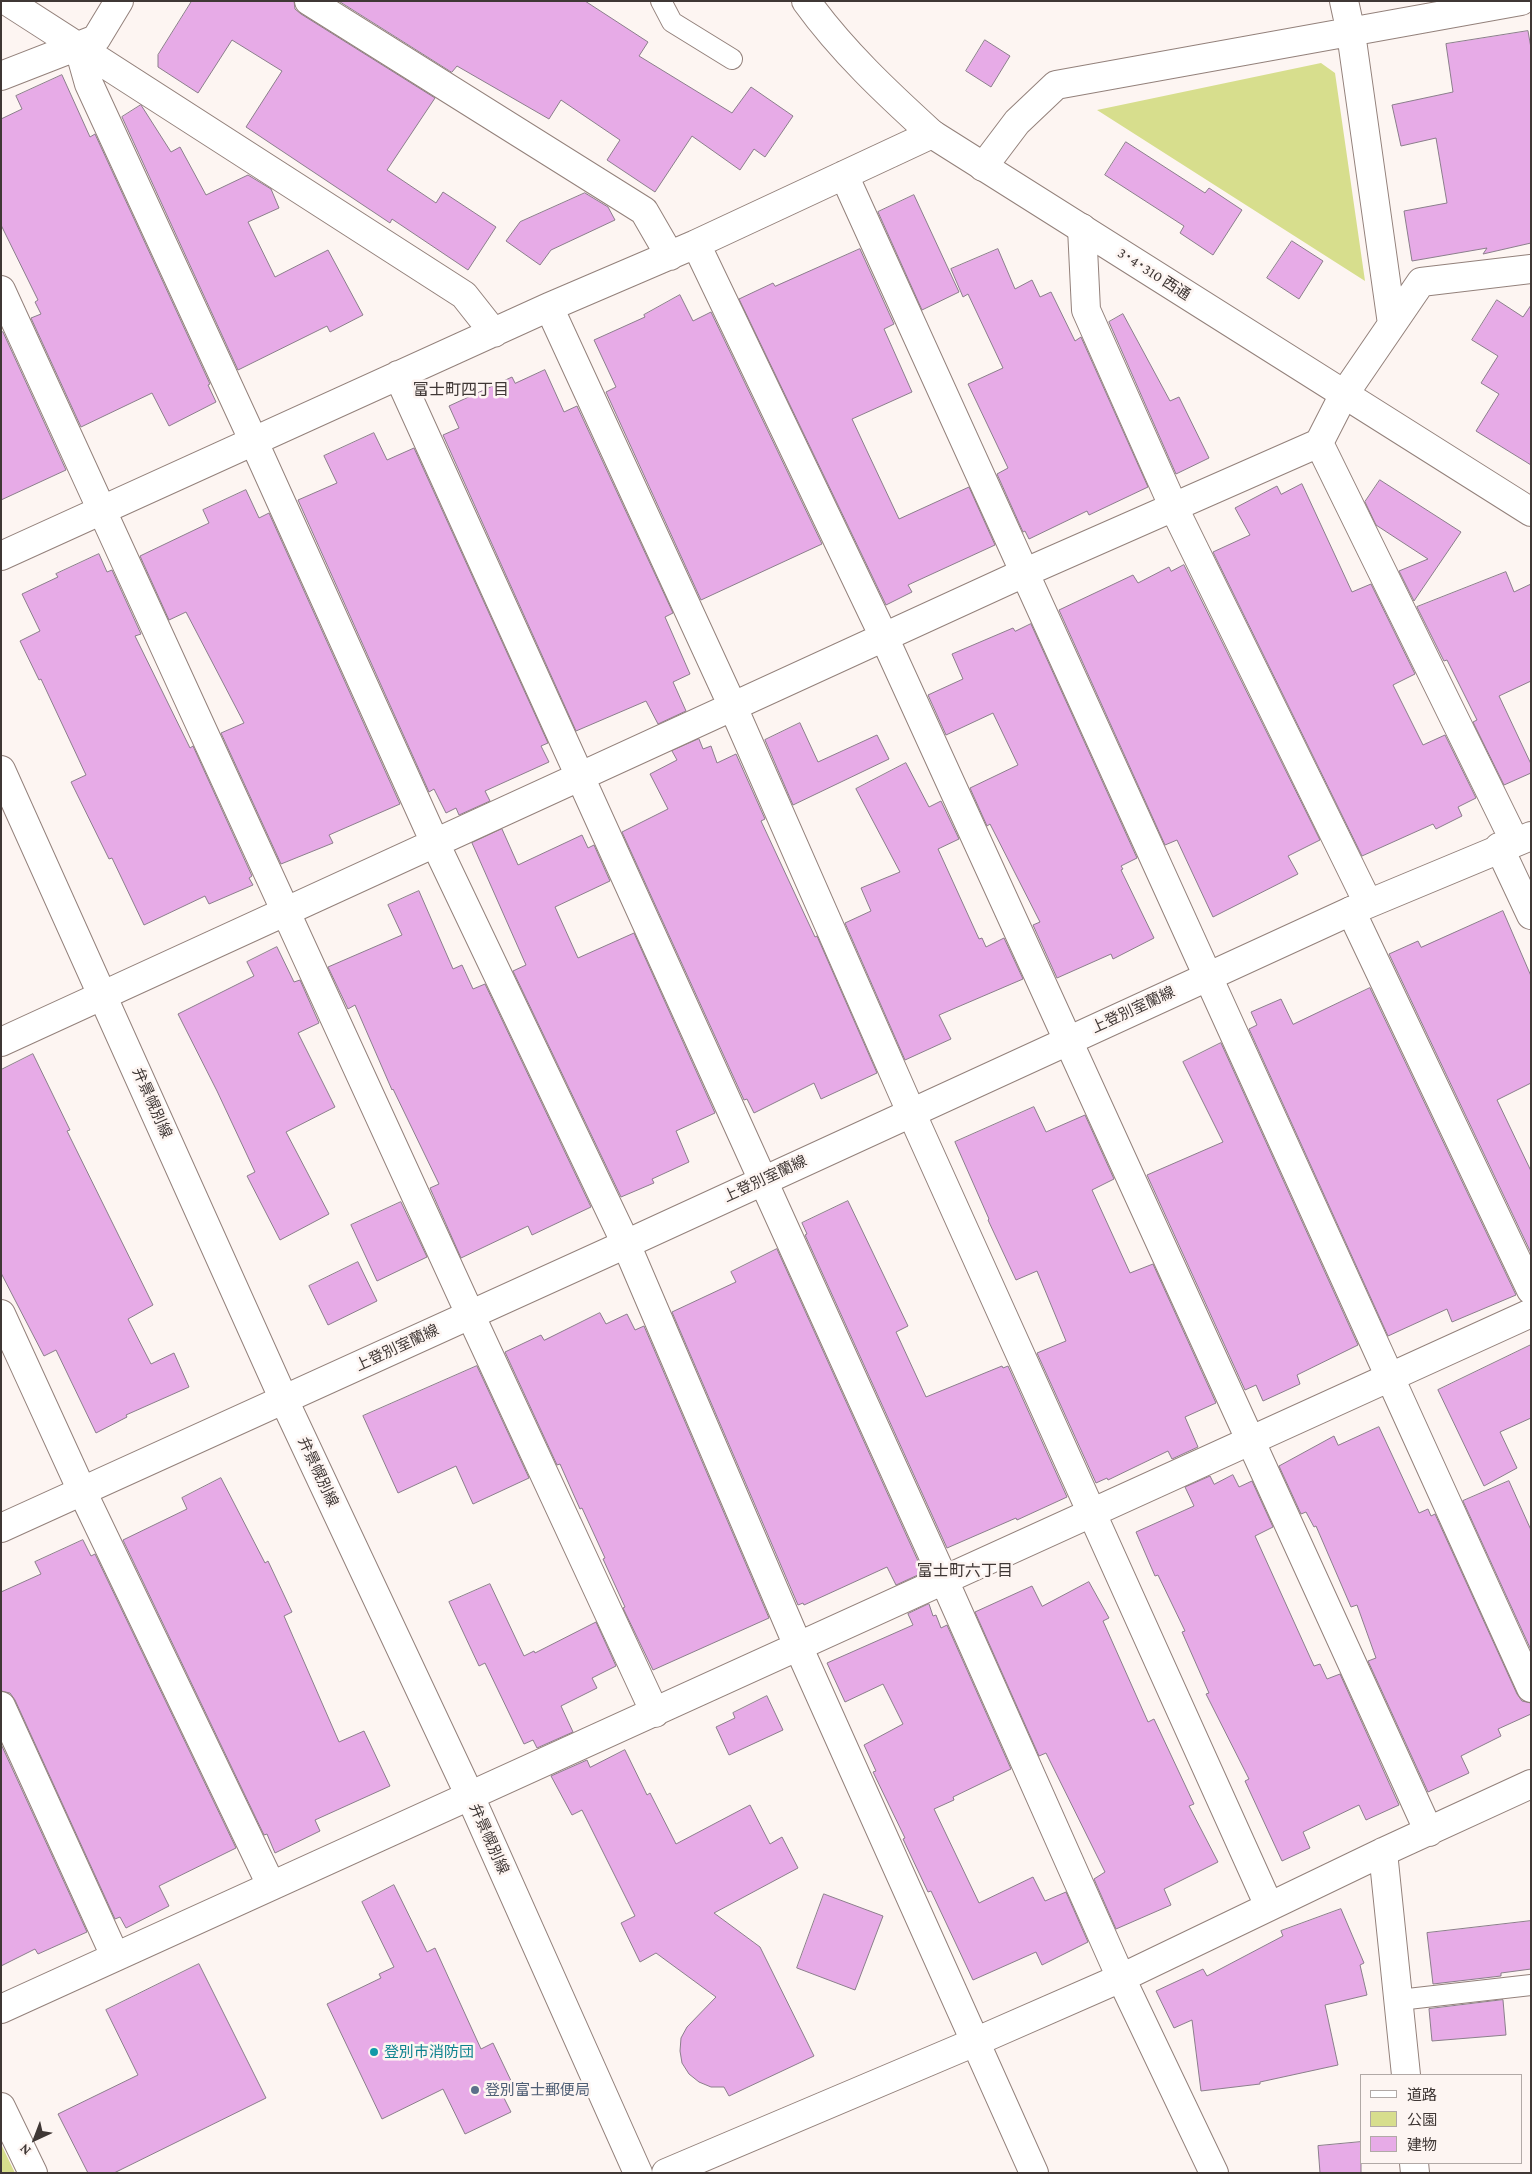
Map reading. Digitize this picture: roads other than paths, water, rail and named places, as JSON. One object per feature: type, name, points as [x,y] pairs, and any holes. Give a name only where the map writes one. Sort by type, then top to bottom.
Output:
[{"type":"street","points":[[7,1],[464,295],[494,333]]},
{"type":"street","points":[[1,76],[96,39],[119,1]]},
{"type":"street","points":[[308,1],[644,211],[670,256]]},
{"type":"street","name":"3･4･310 西通","points":[[806,1],[823,24],[874,81],[932,134],[1343,396],[1531,512]]},
{"type":"street","points":[[1344,1],[1392,324]]},
{"type":"street","points":[[983,167],[1017,122],[1056,85],[1521,1]]},
{"type":"street","points":[[78,45],[89,84],[435,842],[626,1244],[798,1646],[1034,2173]]},
{"type":"street","points":[[1,556],[549,307],[670,256],[932,134]]},
{"type":"street","points":[[844,175],[1026,572],[1531,1688]]},
{"type":"street","points":[[1082,228],[1086,310],[1174,508],[1360,907],[1531,1290]]},
{"type":"street","points":[[696,244],[884,637],[1252,1440],[1429,1832]]},
{"type":"street","points":[[1,1042],[1026,572],[1319,443],[1343,396],[1421,282],[1531,269]]},
{"type":"street","points":[[1,290],[284,911],[656,1713]]},
{"type":"street","points":[[549,307],[732,707],[911,1112],[1269,1906]]},
{"type":"street","points":[[398,375],[944,1580],[1121,1978],[1214,2173]]},
{"type":"street","points":[[1319,443],[1515,841],[1531,916]]},
{"type":"street","name":"弁景幌別線","points":[[1,770],[104,995],[284,1400],[469,1794],[638,2173]]},
{"type":"street","name":"上登別室蘭線","points":[[1,1528],[1360,907],[1515,841]]},
{"type":"street","points":[[1,2009],[469,1794],[656,1713],[798,1646],[1531,1313]]},
{"type":"street","points":[[1,1314],[82,1491],[271,1885]]},
{"type":"street","points":[[1,1706],[115,1956]]},
{"type":"street","points":[[666,2173],[1121,1978],[1383,1852],[1531,1784]]},
{"type":"street","points":[[1383,1852],[1406,2074]]},
{"type":"street","points":[[1,2107],[33,2173]]},
{"type":"lane","points":[[661,1],[672,22],[732,59]]},
{"type":"lane","points":[[1399,2000],[1531,1985]]},
{"type":"place","name":"登別市消防団","points":[[374,2052]]},
{"type":"place","name":"登別富士郵便局","points":[[475,2090]]},
{"type":"district","name":"富士町四丁目","points":[[461,390]]},
{"type":"district","name":"富士町六丁目","points":[[965,1571]]}]
